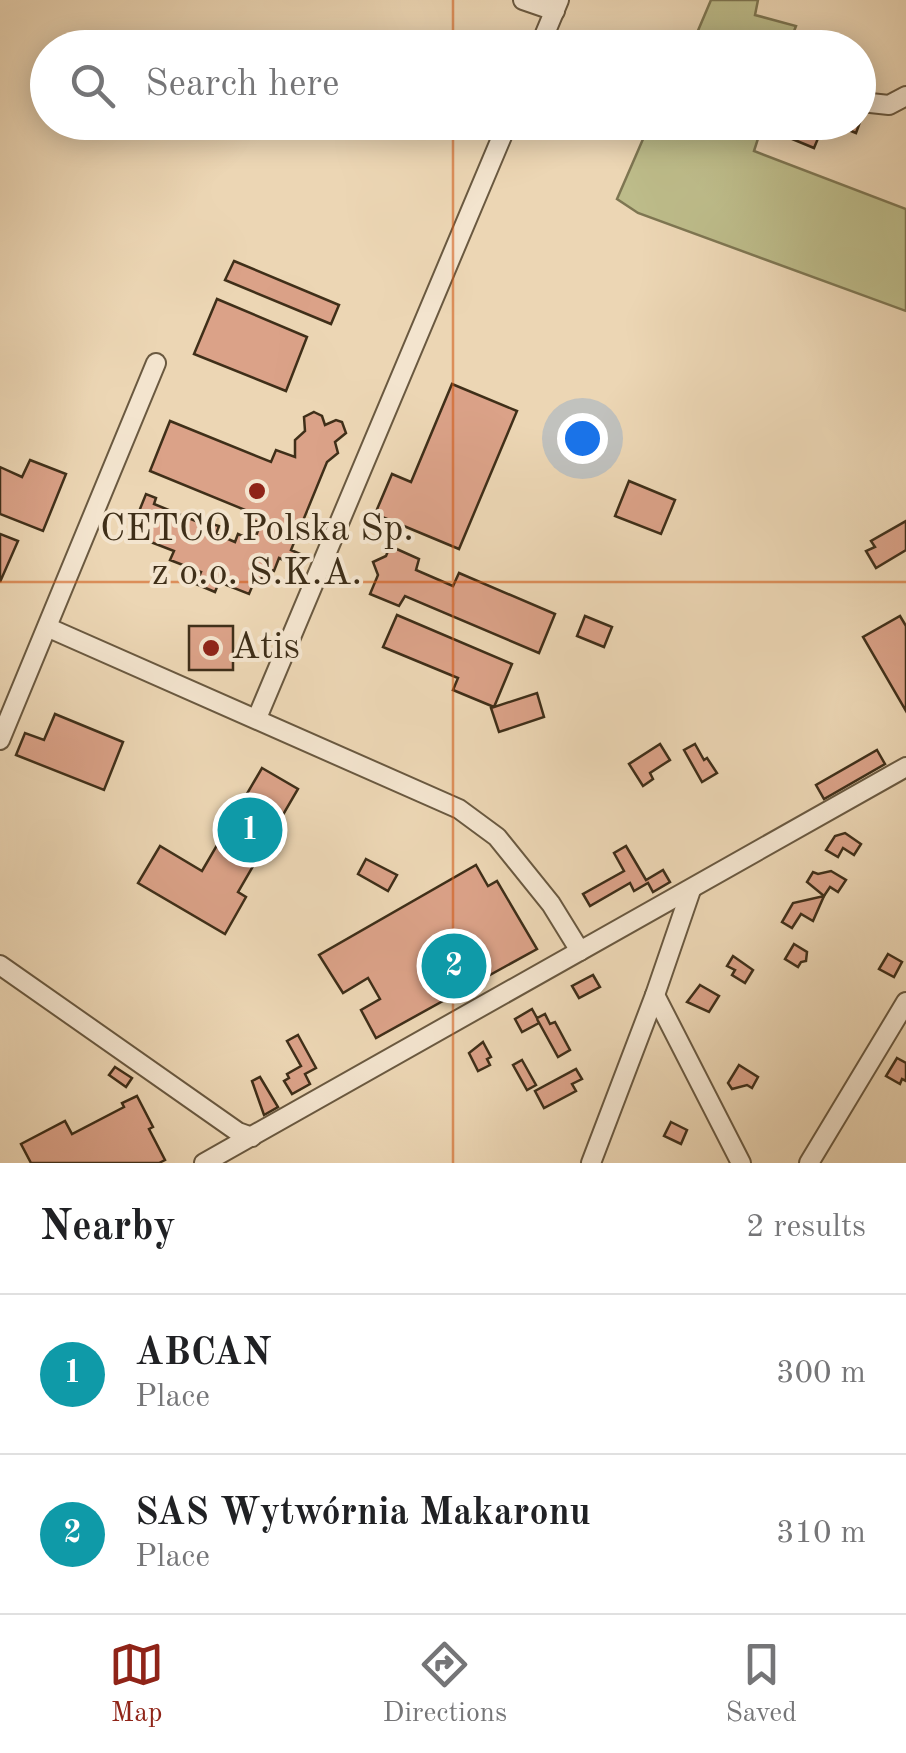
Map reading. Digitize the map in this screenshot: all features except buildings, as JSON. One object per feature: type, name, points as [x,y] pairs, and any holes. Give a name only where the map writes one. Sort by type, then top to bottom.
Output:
[{"type":"street","points":[[523,0],[557,6],[547,30]]},
{"type":"street","points":[[876,104],[889,105],[906,96]]},
{"type":"street","points":[[257,718],[500,140]]},
{"type":"street","points":[[0,740],[156,363]]},
{"type":"street","points":[[49,628],[430,794],[497,836],[532,878],[580,951]]},
{"type":"street","points":[[204,1163],[906,767]]},
{"type":"street","points":[[590,1163],[655,995],[690,890]]},
{"type":"street","points":[[0,965],[238,1132],[252,1137]]},
{"type":"street","points":[[655,995],[741,1163]]},
{"type":"street","points":[[809,1163],[906,1002]]},
{"type":"shaded area","points":[[711,0],[758,0],[755,15],[796,26],[794,30],[698,30]]},
{"type":"shaded area","points":[[643,140],[758,140],[754,151],[906,209],[906,311],[638,213],[617,199]]},
{"type":"place","name":"CETCO Polska Sp. z o.o. S.K.A.","points":[[257,491]]},
{"type":"place","name":"Atis","points":[[211,648]]},
{"type":"place","name":"ABCAN","points":[[250,830]]},
{"type":"place","name":"SAS Wytwórnia Makaronu","points":[[454,966]]}]
